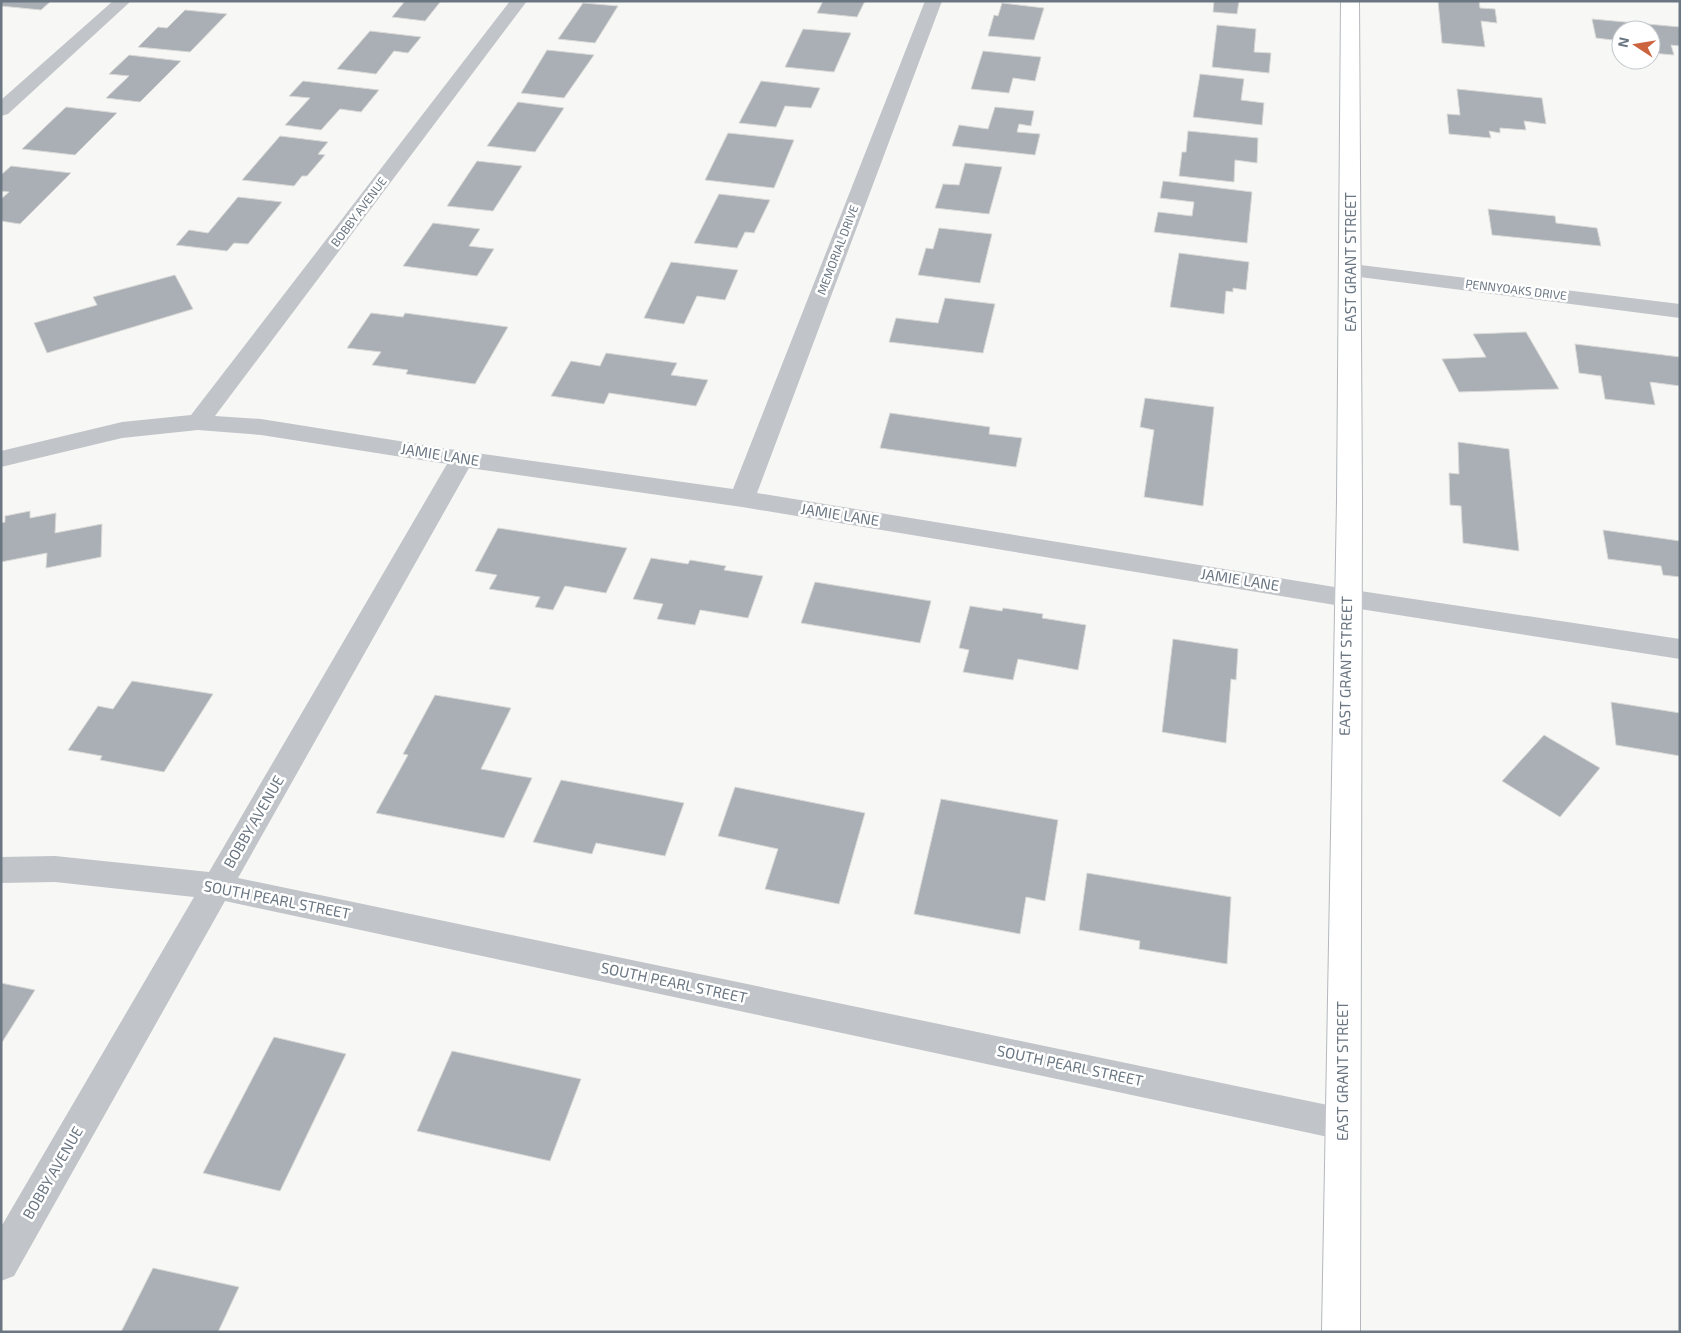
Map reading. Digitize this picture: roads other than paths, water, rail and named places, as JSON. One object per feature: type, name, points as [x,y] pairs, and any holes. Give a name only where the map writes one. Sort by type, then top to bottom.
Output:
[{"type":"main road","name":"EAST GRANT STREET","points":[[1341,1332],[1347,598],[1352,270],[1350,1]]},
{"type":"street","points":[[1,110],[123,1]]},
{"type":"street","name":"BOBBY AVENUE","points":[[198,422],[519,1]]},
{"type":"street","name":"MEMORIAL DRIVE","points":[[742,499],[934,1]]},
{"type":"street","name":"PENNYOAKS DRIVE","points":[[1352,270],[1680,311]]},
{"type":"street","name":"JAMIE LANE","points":[[1,459],[122,430],[198,422],[261,427],[462,459],[742,499],[1347,598],[1680,649]]},
{"type":"street","name":"BOBBY AVENUE","points":[[1,1264],[462,459]]},
{"type":"street","name":"SOUTH PEARL STREET","points":[[1,870],[55,869],[217,886],[1342,1124]]}]
